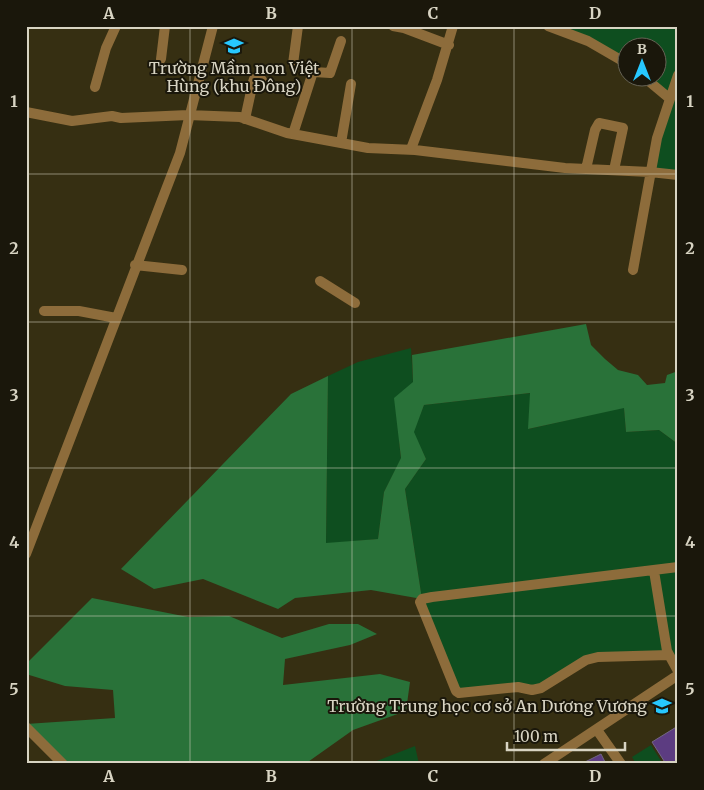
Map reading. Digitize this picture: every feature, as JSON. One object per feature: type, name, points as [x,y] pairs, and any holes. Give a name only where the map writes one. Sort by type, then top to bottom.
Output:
[{"type":"street","points":[[95,87],[106,48],[116,26]]},
{"type":"street","points":[[161,59],[165,26]]},
{"type":"street","points":[[26,554],[135,265],[180,153],[188,115],[213,26]]},
{"type":"street","points":[[293,64],[298,26]]},
{"type":"street","points":[[393,26],[404,28],[449,45]]},
{"type":"street","points":[[411,149],[449,45],[453,26]]},
{"type":"street","points":[[548,26],[588,41],[616,56]]},
{"type":"street","points":[[293,134],[312,75],[314,72],[330,73],[341,41]]},
{"type":"street","points":[[633,270],[650,172],[669,98],[678,75]]},
{"type":"street","points":[[245,119],[254,79],[262,80]]},
{"type":"street","points":[[341,143],[351,84]]},
{"type":"street","points":[[657,88],[669,98]]},
{"type":"street","points":[[26,112],[72,121],[112,116],[121,118],[188,115],[245,119],[293,134],[368,148],[411,149],[586,169],[678,175]]},
{"type":"street","points":[[586,169],[594,130],[599,123],[623,128],[614,170]]},
{"type":"street","points":[[135,265],[182,270]]},
{"type":"street","points":[[320,280],[355,303]]},
{"type":"street","points":[[44,311],[79,311],[116,318]]},
{"type":"street","points":[[669,654],[598,657],[586,660],[541,688],[532,690],[518,687],[459,692],[456,691],[420,602],[422,599],[432,597],[678,567]]},
{"type":"street","points":[[544,764],[597,730],[678,673],[669,654],[654,571]]},
{"type":"street","points":[[26,727],[63,764]]},
{"type":"street","points":[[597,730],[621,764]]},
{"type":"green space","points":[[548,26],[678,26],[678,175],[650,172],[669,98],[657,88],[666,88],[666,38],[616,38],[616,58]]},
{"type":"green space","points":[[586,324],[591,345],[605,359],[618,370],[638,375],[647,385],[665,383],[667,375],[678,371],[675,418],[678,423],[678,444],[659,430],[626,432],[624,408],[528,429],[530,393],[424,405],[414,432],[426,459],[405,489],[422,599],[371,590],[295,598],[278,609],[203,579],[154,589],[121,569],[291,394],[328,376],[326,543],[378,539],[384,492],[401,458],[394,398],[413,382],[412,355]]},
{"type":"green space","points":[[411,348],[413,382],[399,440],[401,459],[384,492],[378,539],[326,544],[328,376],[358,362]]},
{"type":"green space","points":[[531,393],[529,429],[624,407],[626,432],[659,430],[678,444],[678,671],[668,655],[592,658],[536,689],[459,693],[422,599],[405,489],[426,459],[413,432],[424,405]]},
{"type":"green space","points":[[92,598],[188,617],[229,616],[282,638],[329,624],[358,624],[377,634],[350,645],[285,659],[283,685],[380,674],[410,682],[406,711],[353,730],[305,764],[63,764],[26,724],[115,718],[113,690],[65,686],[26,674],[26,664]]},
{"type":"green space","points":[[651,745],[663,764],[636,764],[632,757]]},
{"type":"green space","points":[[415,746],[419,764],[369,764]]},
{"type":"building","points":[[678,726],[678,764],[666,764],[652,742]]},
{"type":"building","points":[[601,754],[606,764],[581,764]]},
{"type":"place","name":"Trường Mầm non Việt Hùng (khu Đông)","points":[[234,46]]},
{"type":"place","name":"Trường Trung học cơ sở An Dương Vương","points":[[662,706]]}]
